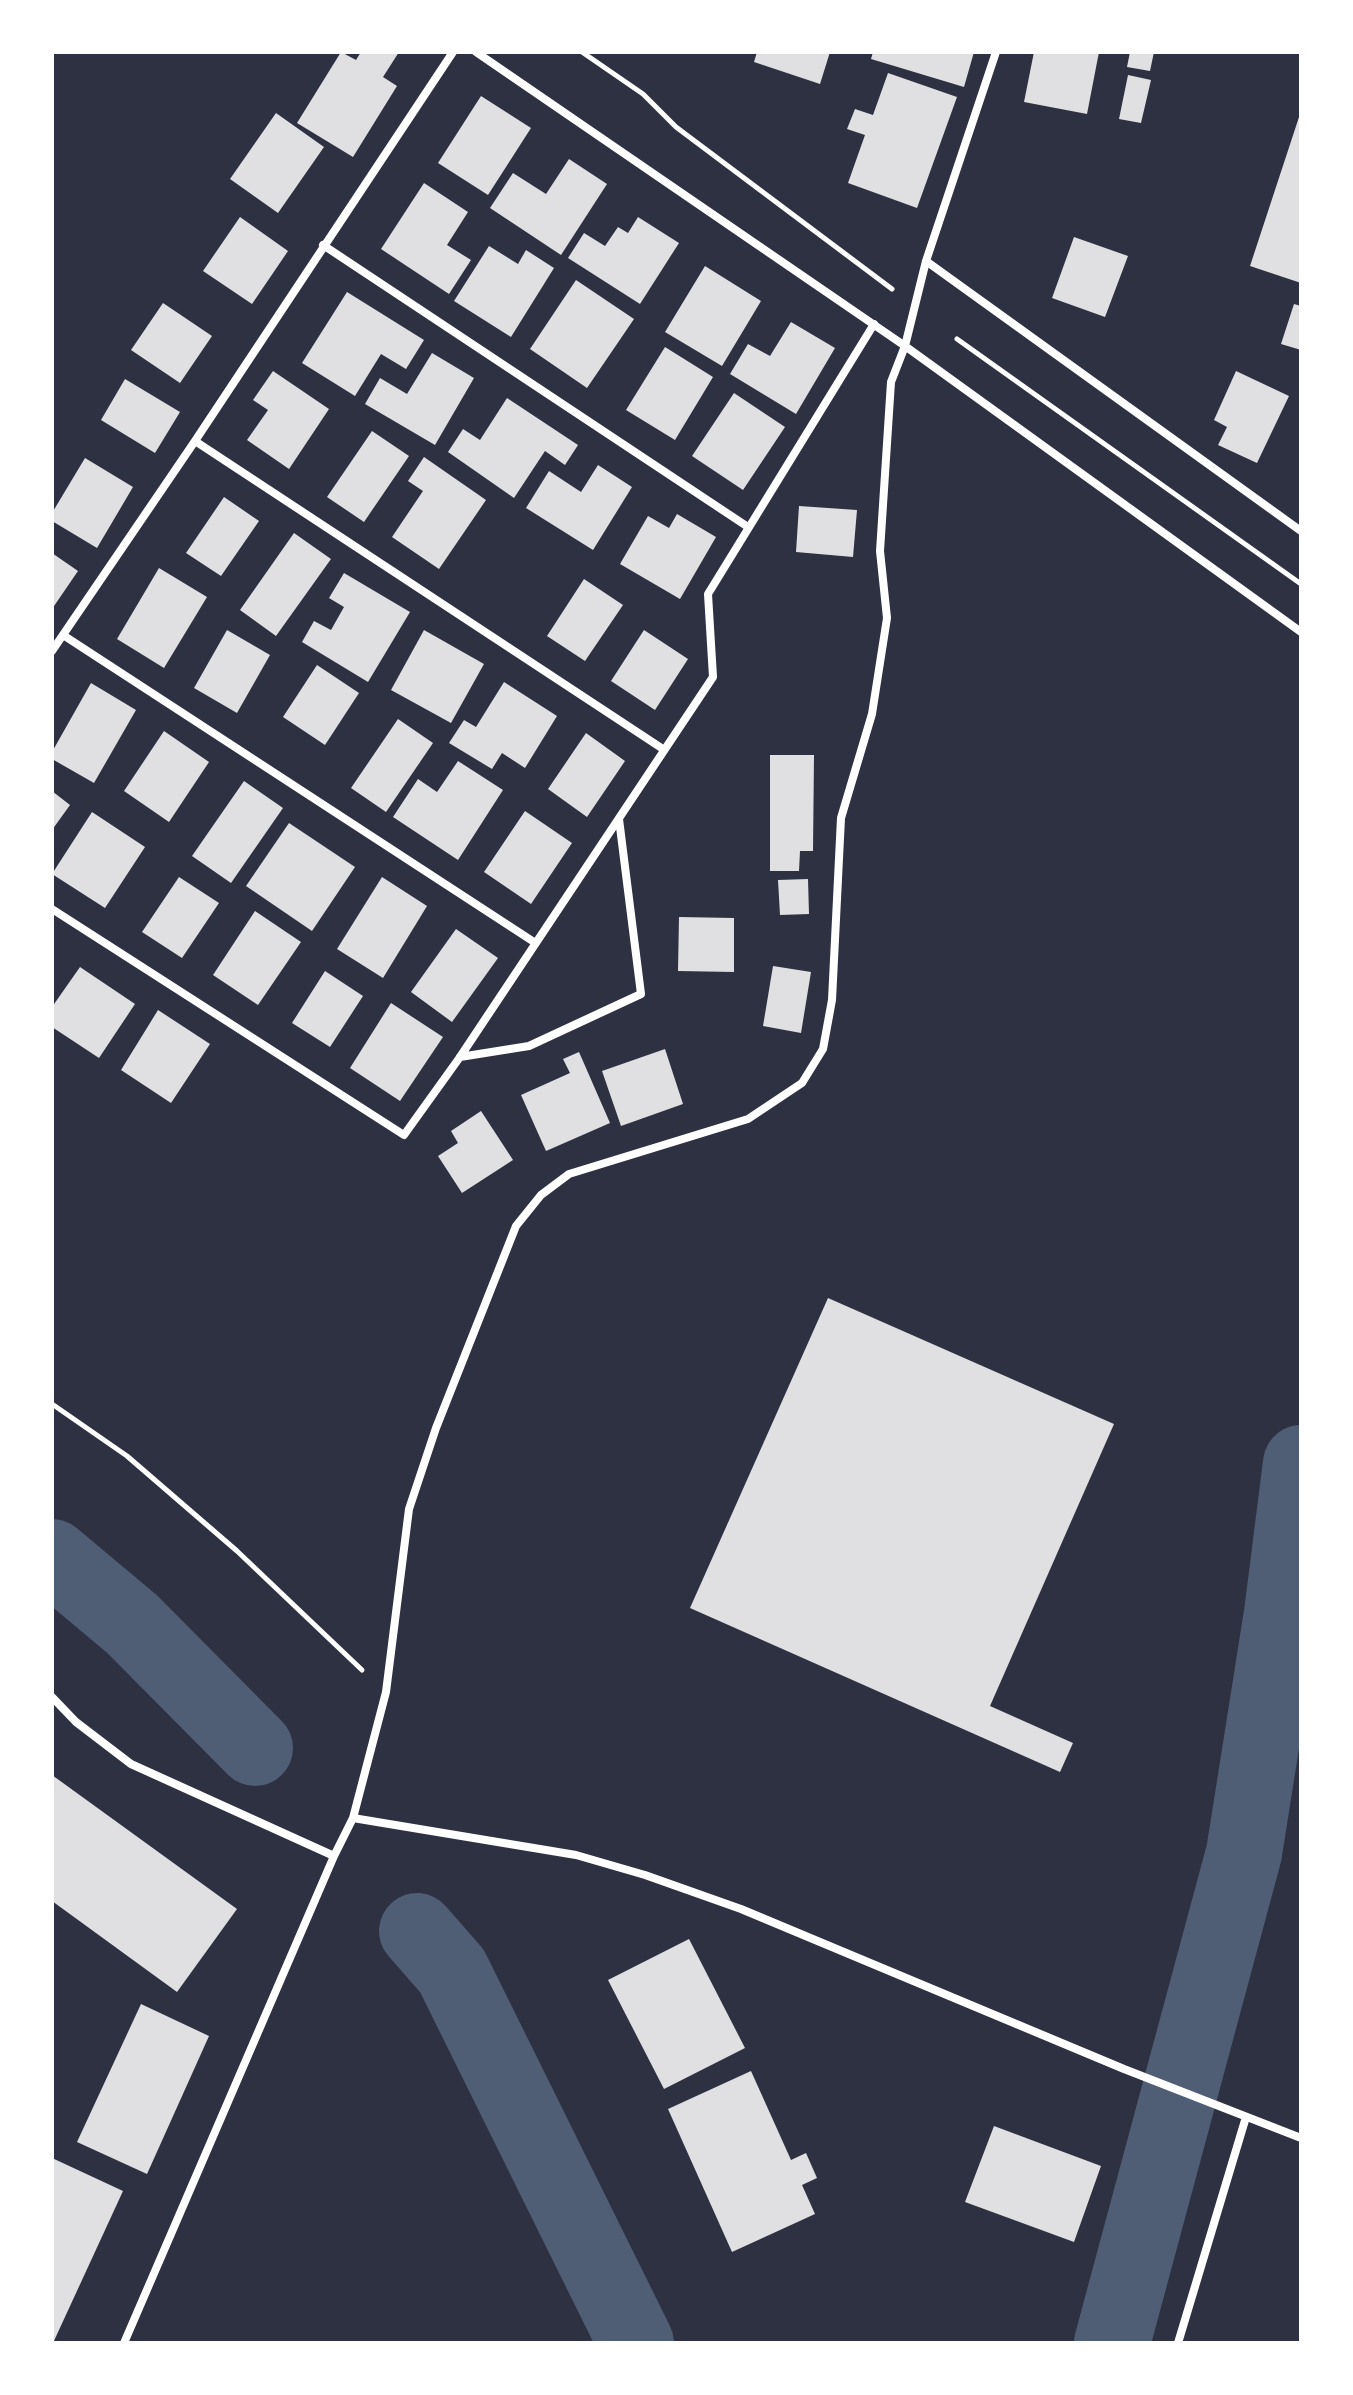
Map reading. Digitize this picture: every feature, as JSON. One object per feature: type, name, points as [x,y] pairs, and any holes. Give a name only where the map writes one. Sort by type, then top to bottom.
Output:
[{"type":"street","points":[[52,651],[453,52]]},
{"type":"street","points":[[476,52],[874,324],[1301,632]]},
{"type":"street","points":[[124,2343],[353,1818],[386,1692],[409,1509],[436,1428],[516,1226],[541,1195],[569,1174],[748,1119],[802,1083],[823,1049],[832,1000],[841,818],[872,714],[887,618],[880,551],[891,382],[905,346],[926,261],[996,52]]},
{"type":"street","points":[[323,245],[748,527]]},
{"type":"street","points":[[926,261],[1301,531]]},
{"type":"street","points":[[52,909],[404,1135],[460,1057],[713,677],[708,594],[874,324]]},
{"type":"street","points":[[195,441],[663,749]]},
{"type":"street","points":[[63,635],[534,942]]},
{"type":"street","points":[[460,1057],[529,1046],[641,994],[619,818]]},
{"type":"street","points":[[52,1697],[76,1722],[131,1764],[334,1856]]},
{"type":"street","points":[[353,1818],[576,1855],[645,1875],[741,1909],[1124,2069],[1301,2138]]},
{"type":"street","points":[[1178,2343],[1246,2117]]},
{"type":"path","points":[[582,52],[643,94],[676,127],[893,290]]},
{"type":"path","points":[[957,339],[1301,584]]},
{"type":"path","points":[[52,1404],[127,1456],[215,1532],[386,1692]]},
{"type":"building","points":[[341,52],[356,60],[361,52],[399,52],[383,77],[397,86],[353,157],[297,123]]},
{"type":"building","points":[[757,52],[830,52],[820,84],[754,62]]},
{"type":"building","points":[[873,52],[974,52],[964,87],[871,59]]},
{"type":"building","points":[[1034,52],[1099,52],[1087,114],[1024,102]]},
{"type":"building","points":[[1130,52],[1154,52],[1150,71],[1127,67]]},
{"type":"building","points":[[888,73],[957,97],[917,208],[848,183],[865,135],[847,129],[855,109],[873,115]]},
{"type":"building","points":[[1128,75],[1151,80],[1141,123],[1119,119]]},
{"type":"building","points":[[481,96],[531,128],[488,195],[438,163]]},
{"type":"building","points":[[276,113],[324,147],[278,213],[230,179]]},
{"type":"building","points":[[1301,114],[1301,283],[1250,266]]},
{"type":"building","points":[[569,159],[607,184],[561,255],[490,208],[513,173],[546,194]]},
{"type":"building","points":[[424,183],[468,212],[447,245],[471,260],[449,294],[381,249]]},
{"type":"building","points":[[240,217],[288,251],[252,304],[203,271]]},
{"type":"building","points":[[638,217],[679,243],[640,304],[568,258],[584,233],[605,246],[618,227],[628,233]]},
{"type":"building","points":[[1074,237],[1128,256],[1105,317],[1052,298]]},
{"type":"building","points":[[489,246],[518,264],[526,250],[554,268],[511,337],[454,301]]},
{"type":"building","points":[[705,266],[761,301],[722,366],[665,332]]},
{"type":"building","points":[[576,280],[634,319],[587,388],[530,349]]},
{"type":"building","points":[[347,292],[424,340],[406,369],[381,354],[355,396],[302,363]]},
{"type":"building","points":[[163,303],[212,336],[180,383],[131,350]]},
{"type":"building","points":[[1294,304],[1301,306],[1301,350],[1281,344]]},
{"type":"building","points":[[791,322],[835,348],[796,414],[730,374],[748,344],[770,356]]},
{"type":"building","points":[[665,347],[713,377],[675,440],[626,410]]},
{"type":"building","points":[[432,353],[474,378],[435,445],[365,404],[380,378],[407,394]]},
{"type":"building","points":[[273,371],[329,409],[289,469],[247,440],[268,410],[253,400]]},
{"type":"building","points":[[1236,371],[1289,396],[1257,463],[1218,445],[1227,427],[1214,420]]},
{"type":"building","points":[[125,379],[180,412],[155,453],[101,420]]},
{"type":"building","points":[[734,393],[785,427],[743,490],[692,456]]},
{"type":"building","points":[[507,398],[578,445],[565,465],[545,451],[514,498],[448,452],[463,429],[480,440]]},
{"type":"building","points":[[372,431],[409,456],[364,522],[327,497]]},
{"type":"building","points":[[424,457],[486,500],[439,569],[392,537],[423,491],[408,481]]},
{"type":"building","points":[[85,458],[133,487],[97,548],[52,521],[52,513]]},
{"type":"building","points":[[598,465],[632,487],[593,550],[526,508],[549,471],[581,492]]},
{"type":"building","points":[[224,497],[259,521],[221,576],[186,553]]},
{"type":"building","points":[[799,506],[857,510],[853,557],[796,552]]},
{"type":"building","points":[[677,514],[716,537],[680,599],[620,564],[648,516],[669,528]]},
{"type":"building","points":[[294,533],[331,559],[276,636],[240,610]]},
{"type":"building","points":[[52,553],[78,571],[52,609]]},
{"type":"building","points":[[159,568],[207,597],[164,668],[117,639]]},
{"type":"building","points":[[344,573],[410,612],[368,682],[302,642],[314,621],[331,630],[344,607],[329,598]]},
{"type":"building","points":[[584,579],[623,605],[585,661],[547,636]]},
{"type":"building","points":[[227,630],[270,655],[237,713],[194,688]]},
{"type":"building","points":[[424,630],[484,664],[451,723],[391,690]]},
{"type":"building","points":[[644,630],[688,659],[655,710],[611,681]]},
{"type":"building","points":[[317,665],[359,693],[325,745],[283,717]]},
{"type":"building","points":[[504,682],[557,716],[525,768],[502,753],[492,769],[449,743],[464,720],[476,727]]},
{"type":"building","points":[[91,683],[136,710],[94,783],[52,759],[52,752]]},
{"type":"building","points":[[398,719],[433,743],[386,812],[351,788]]},
{"type":"building","points":[[164,731],[209,762],[169,822],[124,791]]},
{"type":"building","points":[[586,733],[625,761],[587,817],[548,789]]},
{"type":"building","points":[[770,755],[814,755],[813,851],[800,851],[799,871],[770,871]]},
{"type":"building","points":[[458,761],[503,790],[458,860],[393,817],[418,779],[437,792]]},
{"type":"building","points":[[244,781],[283,808],[231,883],[192,856]]},
{"type":"building","points":[[52,791],[70,805],[52,830]]},
{"type":"building","points":[[525,811],[572,843],[531,904],[484,872]]},
{"type":"building","points":[[92,812],[145,847],[105,908],[52,874]]},
{"type":"building","points":[[289,823],[355,867],[312,931],[246,886]]},
{"type":"building","points":[[179,877],[219,903],[182,958],[142,932]]},
{"type":"building","points":[[382,877],[427,906],[383,978],[337,949]]},
{"type":"building","points":[[808,879],[809,914],[780,915],[778,880]]},
{"type":"building","points":[[255,911],[301,942],[258,1005],[213,975]]},
{"type":"building","points":[[679,917],[734,918],[734,972],[678,971]]},
{"type":"building","points":[[456,929],[498,958],[452,1022],[411,992]]},
{"type":"building","points":[[773,966],[811,972],[801,1033],[763,1026]]},
{"type":"building","points":[[80,967],[135,1004],[99,1058],[52,1027],[52,1007]]},
{"type":"building","points":[[325,971],[363,996],[330,1047],[292,1023]]},
{"type":"building","points":[[391,1003],[443,1037],[400,1101],[350,1068]]},
{"type":"building","points":[[158,1010],[210,1044],[171,1103],[121,1070]]},
{"type":"building","points":[[665,1049],[683,1104],[621,1126],[602,1071]]},
{"type":"building","points":[[579,1052],[610,1123],[546,1151],[521,1095],[570,1073],[563,1059]]},
{"type":"building","points":[[481,1111],[513,1160],[462,1193],[438,1156],[458,1143],[451,1131]]},
{"type":"building","points":[[828,1298],[1114,1424],[990,1706],[1073,1743],[1060,1772],[690,1608]]},
{"type":"building","points":[[52,1775],[237,1909],[177,1992],[52,1901]]},
{"type":"building","points":[[689,1939],[745,2048],[664,2089],[608,1980]]},
{"type":"building","points":[[141,2004],[209,2036],[147,2174],[77,2142]]},
{"type":"building","points":[[751,2071],[791,2160],[806,2153],[817,2178],[802,2185],[815,2214],[732,2252],[668,2109]]},
{"type":"building","points":[[994,2126],[1101,2166],[1074,2242],[965,2202]]},
{"type":"building","points":[[52,2158],[123,2191],[53,2343],[52,2343]]},
{"type":"waterway","points":[[1112,2343],[1244,1853],[1282,1613],[1301,1463]]},
{"type":"waterway","points":[[52,1557],[132,1624],[255,1748]]},
{"type":"waterway","points":[[417,1931],[452,1971],[636,2343]]}]
